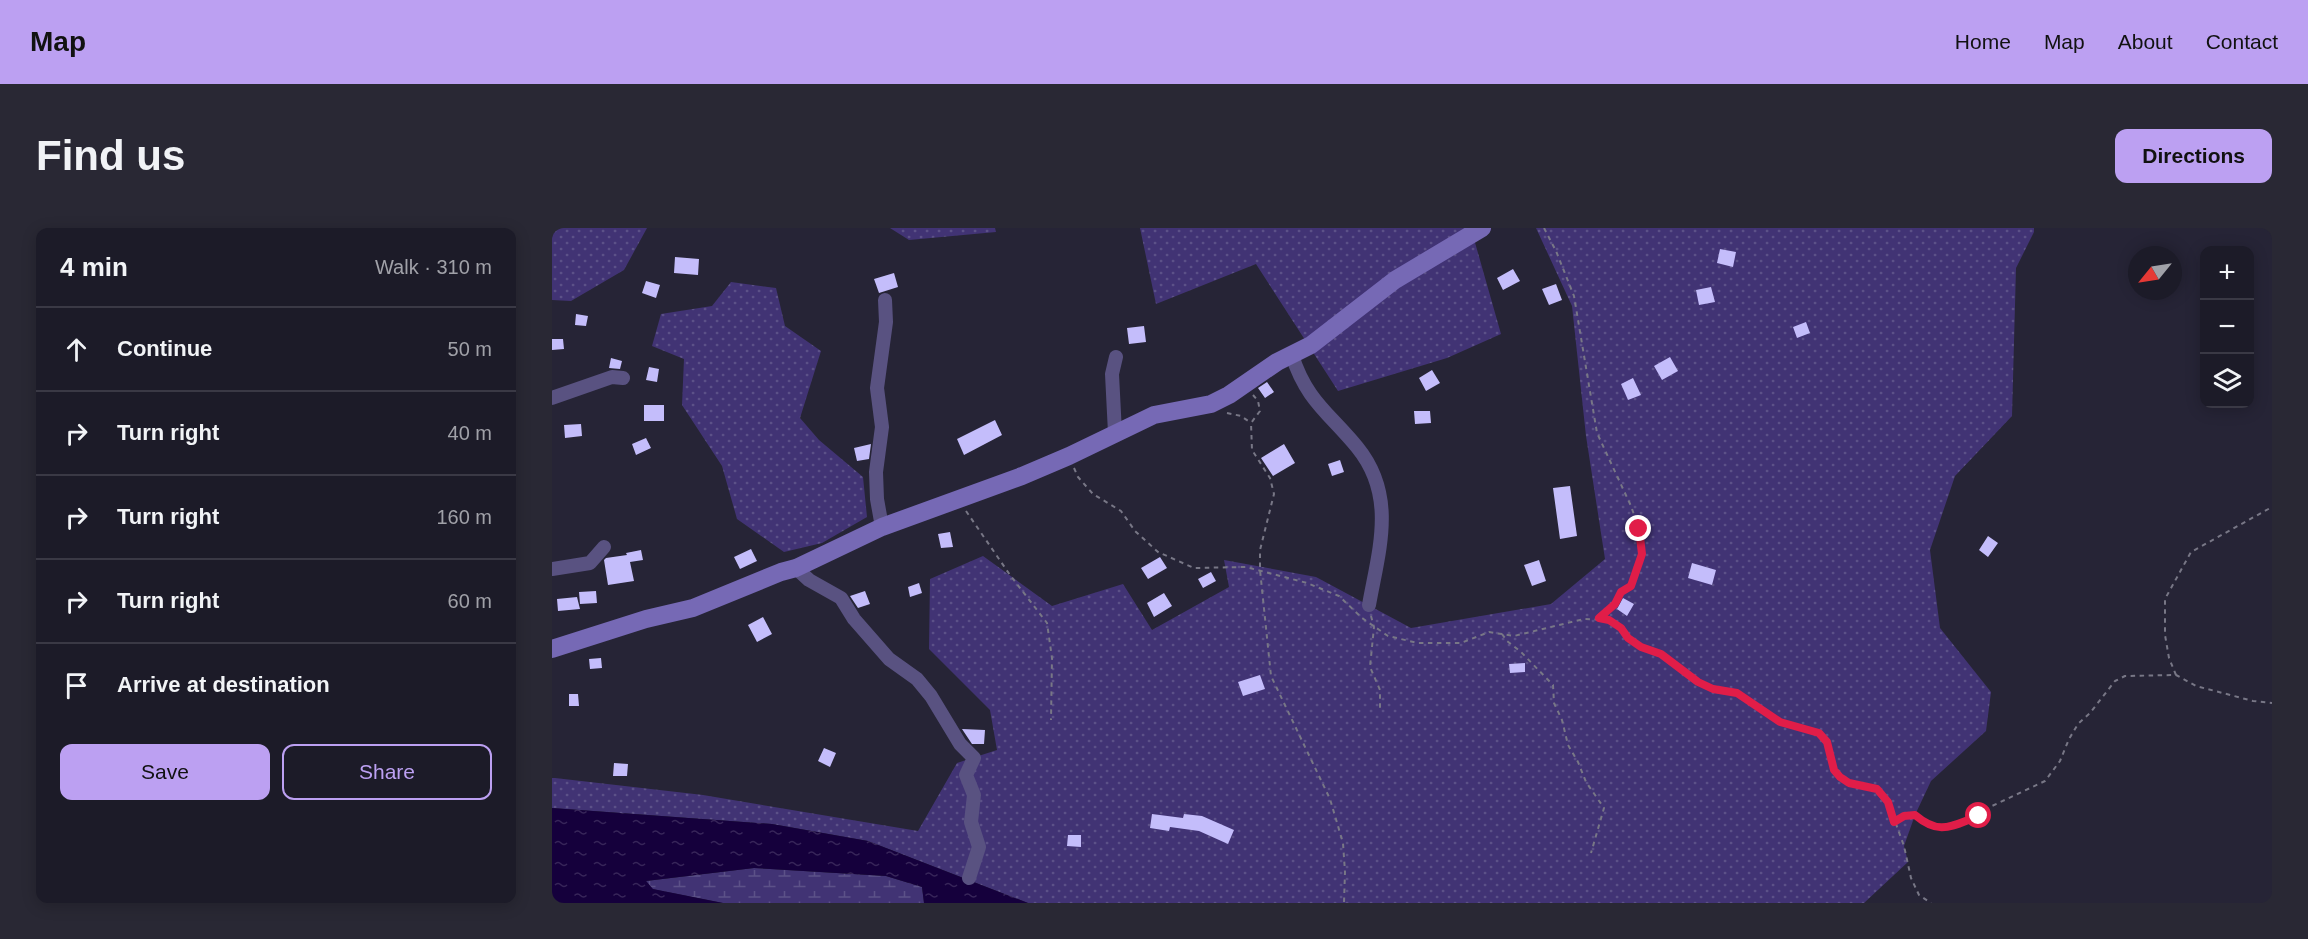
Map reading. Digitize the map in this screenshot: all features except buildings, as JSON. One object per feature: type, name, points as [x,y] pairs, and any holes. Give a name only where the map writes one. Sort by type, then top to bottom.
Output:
[{"type":"street","points":[[552,649],[646,619],[693,608],[796,568],[882,527],[1022,476],[1154,415],[1211,404],[1229,395],[1277,362],[1311,345],[1395,280],[1482,228]]},
{"type":"street","points":[[882,527],[877,499],[876,472],[882,427],[877,388],[886,322],[885,300]]},
{"type":"street","points":[[1292,355],[1299,377],[1320,408],[1358,448],[1382,494],[1382,534],[1369,605]]},
{"type":"street","points":[[1115,433],[1112,375],[1116,357]]},
{"type":"street","points":[[552,398],[612,377],[623,378]]},
{"type":"street","points":[[552,569],[590,563],[604,548]]},
{"type":"street","points":[[796,568],[809,580],[841,598],[854,619],[889,659],[917,679],[931,696],[960,744],[974,758],[966,775],[974,795],[971,822],[979,847],[969,878]]},
{"type":"path","points":[[1544,228],[1574,296],[1597,433],[1631,506],[1639,529],[1642,554],[1631,586],[1621,592],[1615,604],[1599,618]]},
{"type":"path","points":[[1244,384],[1258,400],[1260,411],[1251,423],[1252,450],[1270,478],[1274,494],[1260,550],[1271,676],[1330,800],[1343,843],[1344,903]]},
{"type":"path","points":[[1069,456],[1078,477],[1093,494],[1121,511],[1135,531],[1158,552],[1194,568],[1246,567],[1307,583],[1339,596],[1374,627],[1389,636],[1419,643],[1461,643],[1489,632],[1514,636],[1584,619],[1609,620],[1621,628],[1628,638],[1641,647],[1661,654],[1698,682],[1713,689],[1737,693],[1780,722],[1819,733],[1827,742],[1834,770],[1840,777],[1849,783],[1877,789],[1888,802],[1904,846],[1911,878],[1919,895],[1931,903]]},
{"type":"path","points":[[957,499],[1047,623],[1052,658],[1051,720]]},
{"type":"path","points":[[2176,675],[2169,658],[2164,635],[2165,599],[2191,552],[2272,507]]},
{"type":"path","points":[[1369,605],[1374,627],[1370,667],[1380,690],[1380,712]]},
{"type":"path","points":[[1502,634],[1553,685],[1554,703],[1562,720],[1568,745],[1586,782],[1604,808],[1591,853]]},
{"type":"path","points":[[1894,822],[1904,816],[1915,815],[1929,826],[1940,828],[1951,826],[1979,816],[1992,806],[2036,787],[2045,781],[2061,761],[2078,724],[2090,713],[2115,681],[2125,676],[2176,675],[2196,686],[2253,701],[2272,703]]},
{"type":"green space","points":[[552,228],[647,228],[624,270],[571,301],[552,300]]},
{"type":"green space","points":[[890,228],[995,228],[996,232],[909,240]]},
{"type":"green space","points":[[1140,228],[1491,228],[1474,239],[1501,334],[1447,358],[1338,391],[1256,264],[1156,304]]},
{"type":"green space","points":[[1536,228],[2034,228],[2016,268],[2012,416],[1955,476],[1930,550],[1940,628],[1991,692],[1986,731],[1931,781],[1904,846],[1908,862],[1864,903],[1028,903],[868,841],[772,824],[552,808],[552,778],[555,778],[703,795],[918,831],[957,763],[997,750],[990,710],[929,649],[930,579],[983,556],[1052,606],[1123,584],[1152,630],[1229,587],[1224,560],[1316,577],[1411,628],[1551,604],[1605,559],[1586,436],[1572,306]]},
{"type":"green space","points":[[731,282],[776,288],[785,326],[821,351],[800,418],[819,440],[863,477],[867,517],[822,543],[784,552],[737,519],[722,466],[682,405],[684,359],[652,346],[661,314],[712,306]]},
{"type":"green space","points":[[754,868],[886,876],[922,887],[924,903],[723,903],[652,889],[646,881]]},
{"type":"water","points":[[552,808],[772,824],[868,841],[1028,903],[924,903],[922,887],[886,876],[754,868],[646,881],[653,889],[723,903],[552,903]]},
{"type":"route","points":[[1639,529],[1642,554],[1631,586],[1621,592],[1615,604],[1599,618],[1609,620],[1621,628],[1628,638],[1641,647],[1661,654],[1698,682],[1713,689],[1737,693],[1780,722],[1819,733],[1827,742],[1834,770],[1849,783],[1877,789],[1888,802],[1894,822],[1904,816],[1915,815],[1929,826],[1940,828],[1979,816]]}]
